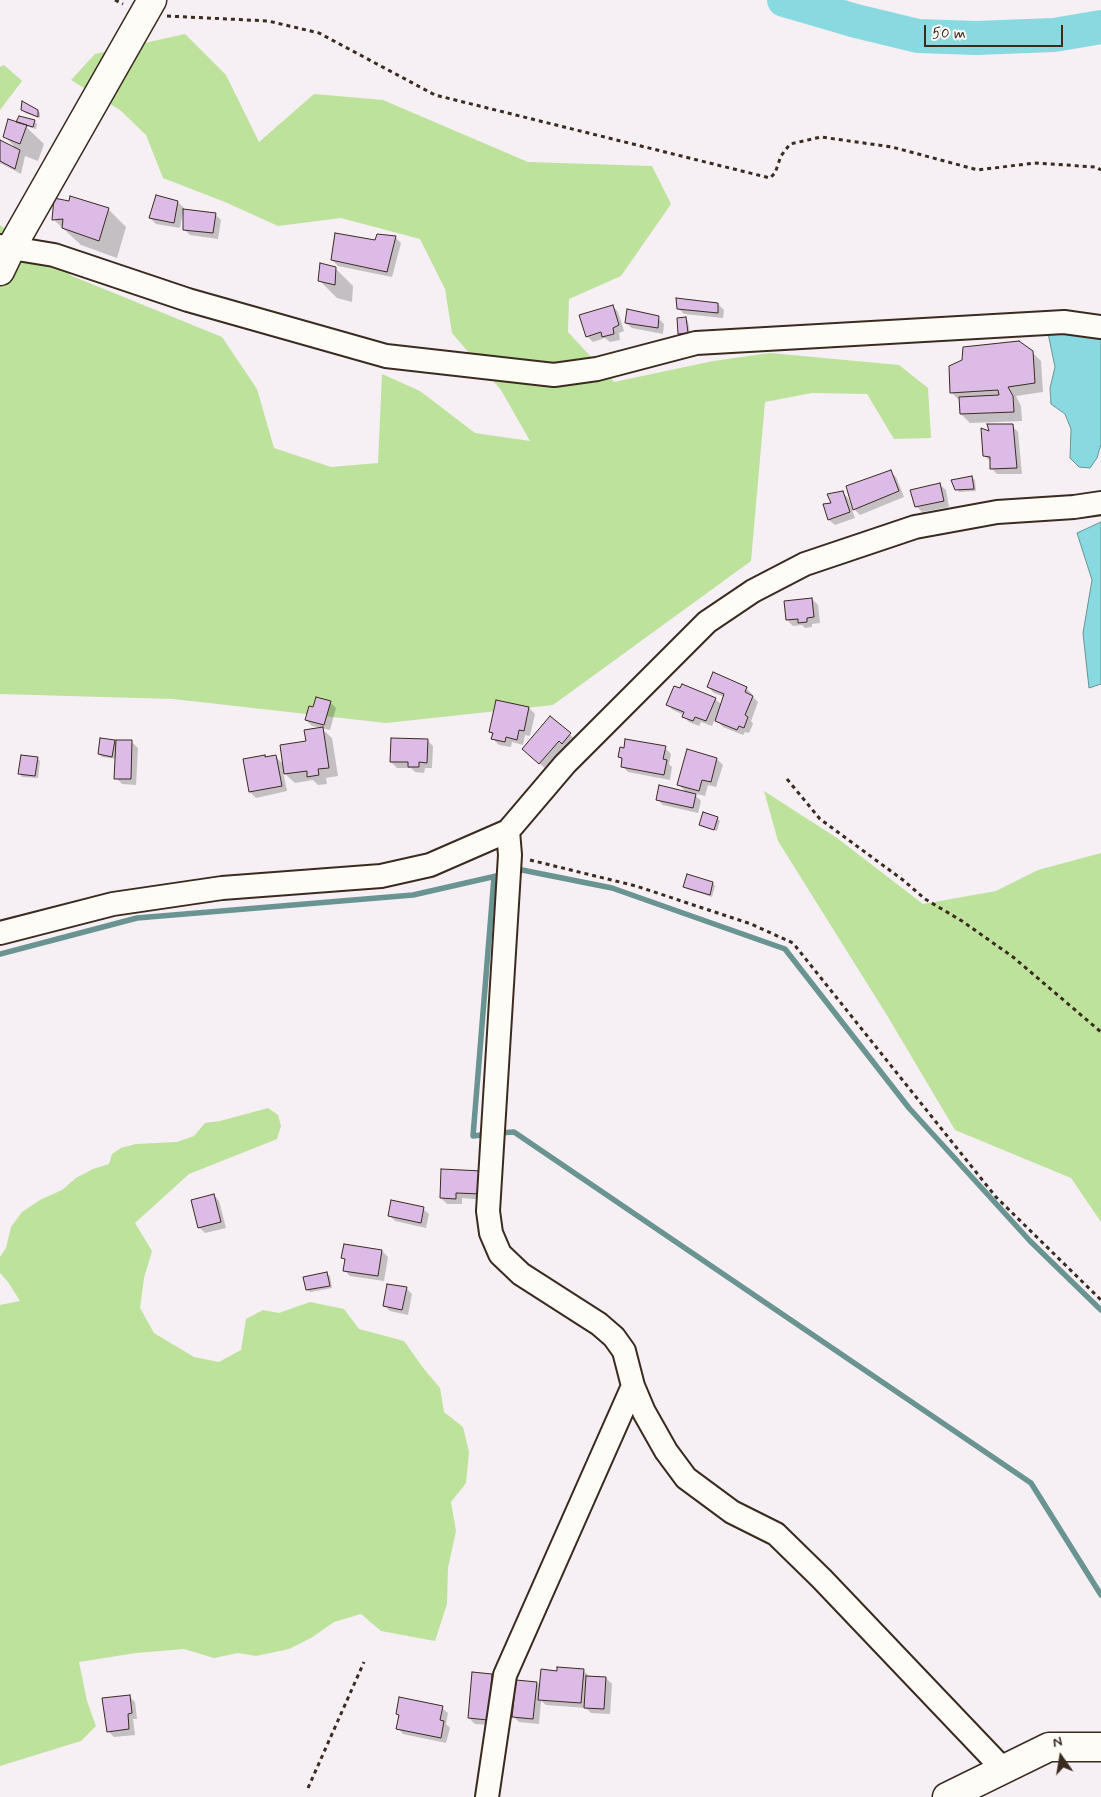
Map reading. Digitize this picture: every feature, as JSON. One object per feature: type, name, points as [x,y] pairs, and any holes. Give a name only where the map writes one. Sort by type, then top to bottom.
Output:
[{"type":"street","points":[[148,8],[4,255],[54,256],[188,300],[386,356],[554,375],[597,368],[696,343],[1064,322],[1101,327]]},
{"type":"street","points":[[0,933],[113,904],[222,888],[381,876],[430,865],[508,831],[565,764],[707,622],[753,591],[805,564],[915,527],[997,512],[1074,507],[1101,503]]},
{"type":"street","points":[[508,831],[510,855],[488,1211],[491,1233],[500,1254],[522,1274],[599,1324],[614,1337],[624,1351],[633,1386],[644,1412],[666,1451],[686,1478],[732,1512],[776,1534],[822,1579],[1003,1769]]},
{"type":"street","points":[[487,1797],[505,1675],[633,1386]]},
{"type":"street","points":[[947,1797],[1049,1747],[1101,1747]]},
{"type":"path","points":[[148,8],[268,21],[319,33],[435,95],[770,178],[775,173],[781,156],[790,144],[821,137],[892,147],[978,170],[1034,163],[1096,167],[1101,170]]},
{"type":"path","points":[[787,779],[820,818],[903,880],[925,899],[962,921],[1014,957],[1101,1032]]},
{"type":"path","points":[[510,855],[636,886],[751,924],[793,943],[996,1196],[1101,1300]]},
{"type":"path","points":[[308,1788],[364,1662]]},
{"type":"green space","points":[[185,34],[226,75],[259,142],[314,94],[383,100],[528,162],[652,166],[671,204],[621,276],[569,299],[568,332],[614,382],[713,361],[770,353],[899,365],[928,388],[931,438],[894,439],[867,394],[812,393],[765,402],[751,561],[553,705],[386,723],[173,699],[0,694],[0,225],[72,276],[222,337],[257,389],[274,448],[331,467],[378,463],[382,374],[420,391],[475,433],[530,441],[501,390],[452,333],[445,289],[420,239],[341,218],[278,226],[225,202],[163,178],[146,135],[120,110],[71,80],[95,54]]},
{"type":"green space","points":[[4,65],[22,81],[0,110],[0,67]]},
{"type":"green space","points":[[764,791],[837,838],[923,904],[996,891],[1038,870],[1101,853],[1101,1222],[1071,1178],[955,1130],[888,1017],[778,841]]},
{"type":"green space","points":[[268,1108],[278,1115],[281,1126],[277,1139],[189,1174],[135,1223],[152,1251],[144,1278],[140,1308],[154,1333],[194,1357],[219,1362],[241,1350],[246,1319],[263,1310],[279,1313],[310,1302],[344,1309],[359,1329],[404,1341],[440,1388],[444,1412],[463,1427],[469,1452],[466,1483],[451,1502],[456,1531],[448,1568],[447,1604],[435,1641],[381,1631],[361,1614],[334,1622],[311,1638],[289,1649],[256,1656],[238,1653],[214,1658],[184,1649],[136,1653],[79,1662],[87,1701],[96,1726],[81,1741],[0,1766],[0,1305],[20,1301],[0,1273],[0,1257],[6,1248],[11,1227],[22,1212],[40,1200],[62,1190],[76,1178],[93,1169],[109,1164],[112,1154],[121,1148],[136,1144],[177,1142],[194,1136],[205,1123],[220,1121]]},
{"type":"water","points":[[1048,333],[1101,337],[1101,444],[1097,458],[1090,468],[1079,467],[1070,458],[1071,429],[1065,414],[1051,404],[1050,388],[1055,367]]},
{"type":"water","points":[[1101,522],[1101,684],[1089,688],[1083,633],[1092,580],[1077,533]]},
{"type":"building","points":[[22,101],[38,110],[38,117],[21,110]]},
{"type":"building","points":[[19,116],[35,120],[33,127],[16,122]]},
{"type":"building","points":[[8,119],[27,125],[20,144],[3,137]]},
{"type":"building","points":[[0,140],[20,150],[15,169],[0,161]]},
{"type":"building","points":[[156,195],[178,201],[174,223],[149,218]]},
{"type":"building","points":[[70,196],[109,208],[99,241],[62,228],[63,219],[52,220],[54,198],[69,201]]},
{"type":"building","points":[[183,209],[216,213],[213,233],[183,230]]},
{"type":"building","points":[[335,233],[375,240],[377,234],[396,236],[387,272],[331,260]]},
{"type":"building","points":[[320,263],[336,267],[335,285],[318,281]]},
{"type":"building","points":[[676,298],[718,303],[718,313],[677,309]]},
{"type":"building","points":[[613,305],[619,325],[613,328],[614,334],[602,337],[601,332],[586,337],[579,315]]},
{"type":"building","points":[[627,309],[659,316],[658,328],[625,323]]},
{"type":"building","points":[[686,317],[688,333],[678,334],[677,318]]},
{"type":"building","points":[[1019,341],[1033,351],[1035,383],[1008,387],[1013,396],[1014,412],[960,414],[959,397],[999,395],[998,390],[950,393],[949,366],[962,360],[963,347]]},
{"type":"building","points":[[987,424],[1013,424],[1017,468],[990,469],[990,457],[983,456],[981,428],[989,431]]},
{"type":"building","points":[[891,470],[899,491],[853,510],[846,486]]},
{"type":"building","points":[[972,476],[974,489],[955,490],[951,480]]},
{"type":"building","points":[[940,483],[944,501],[915,507],[910,490]]},
{"type":"building","points":[[843,491],[850,512],[828,520],[823,504],[831,503],[827,494]]},
{"type":"building","points":[[812,598],[814,617],[807,618],[807,622],[798,623],[798,619],[786,620],[784,601]]},
{"type":"building","points":[[713,672],[747,687],[745,692],[753,696],[745,715],[748,717],[744,728],[739,726],[737,730],[715,721],[724,694],[707,687]]},
{"type":"building","points":[[682,684],[716,698],[706,721],[695,717],[693,721],[682,717],[684,712],[666,705],[674,686],[680,688]]},
{"type":"building","points":[[316,697],[331,701],[324,725],[305,720],[309,706],[313,707]]},
{"type":"building","points":[[496,700],[529,707],[524,731],[519,730],[517,740],[506,737],[505,742],[491,739],[493,733],[489,732]]},
{"type":"building","points":[[550,716],[571,733],[562,744],[559,741],[539,764],[522,749]]},
{"type":"building","points":[[323,727],[329,768],[318,769],[319,775],[307,777],[307,771],[284,774],[280,745],[306,741],[304,730]]},
{"type":"building","points":[[100,738],[115,740],[112,757],[98,754]]},
{"type":"building","points":[[391,738],[428,739],[427,763],[419,762],[419,767],[408,767],[408,762],[390,762]]},
{"type":"building","points":[[625,739],[666,746],[663,759],[667,760],[664,775],[621,767],[622,758],[618,757],[620,747],[624,748]]},
{"type":"building","points":[[116,740],[132,740],[131,779],[114,779]]},
{"type":"building","points":[[687,749],[717,758],[711,782],[702,780],[699,791],[677,785]]},
{"type":"building","points":[[21,755],[38,757],[35,776],[18,774]]},
{"type":"building","points":[[265,755],[265,757],[276,755],[282,786],[249,792],[243,759]]},
{"type":"building","points":[[659,785],[696,794],[693,808],[656,800]]},
{"type":"building","points":[[703,812],[718,817],[714,830],[699,825]]},
{"type":"building","points":[[687,874],[713,882],[710,895],[683,887]]},
{"type":"building","points":[[441,1169],[482,1171],[481,1194],[456,1193],[456,1199],[440,1198]]},
{"type":"building","points":[[214,1194],[221,1222],[198,1228],[191,1200]]},
{"type":"building","points":[[391,1200],[424,1207],[421,1223],[388,1216]]},
{"type":"building","points":[[344,1244],[382,1250],[378,1276],[343,1271],[345,1259],[341,1258]]},
{"type":"building","points":[[327,1272],[330,1286],[306,1290],[303,1277]]},
{"type":"building","points":[[387,1284],[407,1287],[402,1310],[383,1306]]},
{"type":"building","points":[[557,1667],[584,1669],[581,1703],[538,1700],[541,1669],[557,1671]]},
{"type":"building","points":[[472,1672],[492,1674],[488,1720],[468,1718]]},
{"type":"building","points":[[586,1676],[606,1677],[604,1709],[584,1708]]},
{"type":"building","points":[[516,1680],[537,1682],[533,1719],[512,1717]]},
{"type":"building","points":[[130,1695],[132,1713],[128,1714],[129,1729],[107,1732],[102,1698]]},
{"type":"building","points":[[399,1697],[443,1706],[440,1720],[444,1721],[441,1738],[396,1729],[399,1715],[396,1714]]},
{"type":"waterway","points":[[784,0],[856,21],[918,36],[976,38],[1054,35],[1101,27]]},
{"type":"waterway","points":[[514,872],[522,870],[612,888],[785,949],[909,1108],[1030,1241],[1101,1310]]},
{"type":"waterway","points":[[0,954],[137,918],[413,895],[505,874]]},
{"type":"waterway","points":[[489,1134],[473,1136],[494,877]]},
{"type":"waterway","points":[[498,1133],[514,1132],[1031,1483],[1101,1595]]}]
